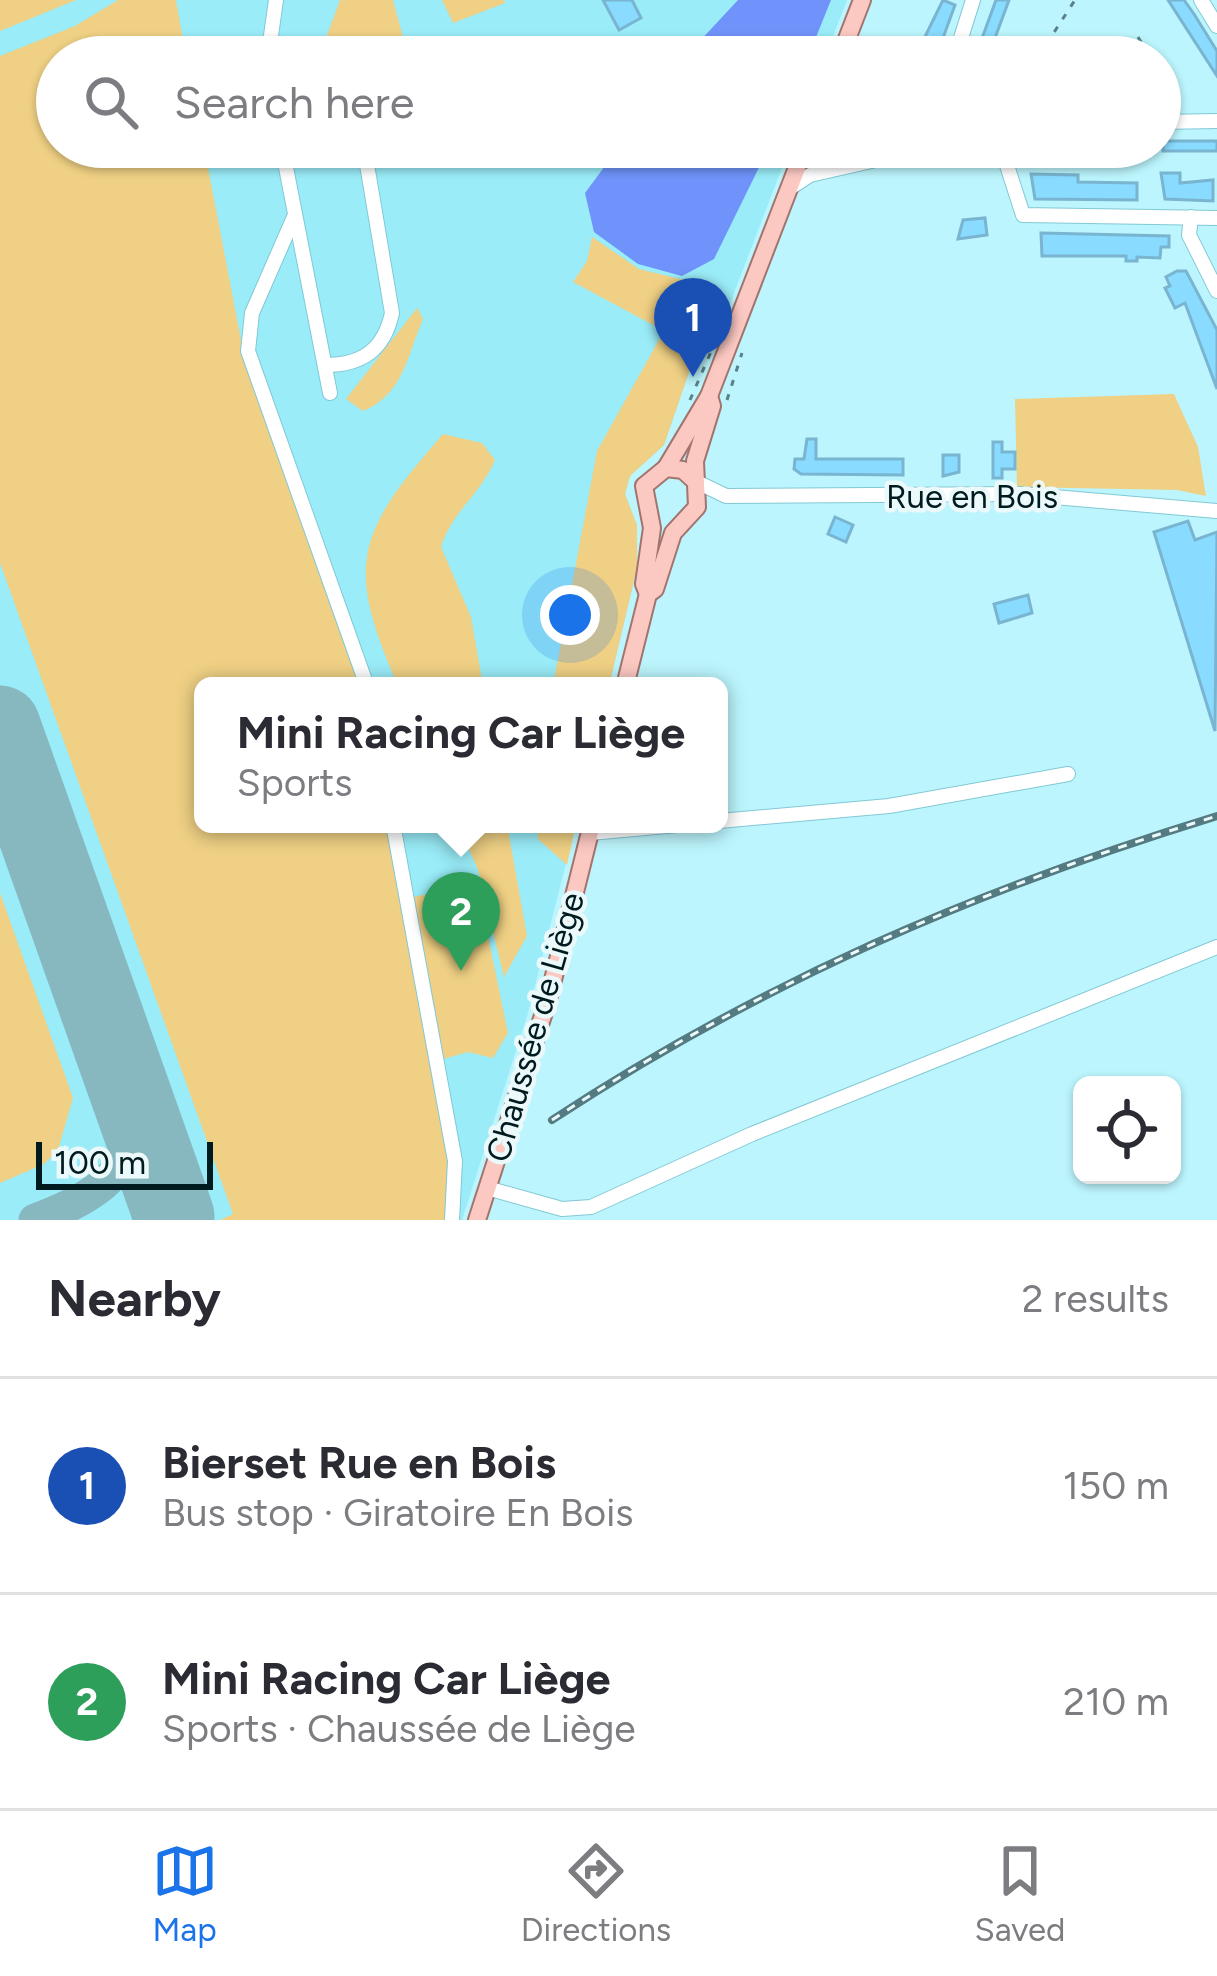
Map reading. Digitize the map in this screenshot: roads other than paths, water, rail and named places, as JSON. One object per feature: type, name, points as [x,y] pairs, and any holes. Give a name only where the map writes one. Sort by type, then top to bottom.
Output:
[{"type":"main road","points":[[848,36],[862,0]]},
{"type":"main road","points":[[627,677],[648,594],[699,497],[695,482],[716,403],[797,168]]},
{"type":"main road","points":[[648,594],[644,584],[652,534],[644,486],[666,468],[716,403]]},
{"type":"main road","points":[[666,468],[682,470],[695,482]]},
{"type":"main road","points":[[649,514],[665,524],[687,518]]},
{"type":"main road","name":"Chaussée de Liège","points":[[477,1220],[548,1000],[590,833]]},
{"type":"street","points":[[271,36],[276,0]]},
{"type":"street","points":[[962,36],[974,0]]},
{"type":"street","points":[[1201,0],[1217,26]]},
{"type":"street","points":[[1181,122],[1217,121]]},
{"type":"street","points":[[286,168],[330,393]]},
{"type":"street","points":[[325,365],[363,360],[383,339],[392,313],[368,168]]},
{"type":"street","points":[[789,190],[810,175],[837,168]]},
{"type":"street","points":[[1008,168],[1023,215],[1217,218]]},
{"type":"street","points":[[295,217],[252,313],[248,351],[364,677]]},
{"type":"street","points":[[1191,217],[1190,235],[1217,291]]},
{"type":"street","name":"Rue en Bois","points":[[695,482],[726,496],[1018,494],[1217,512]]},
{"type":"street","name":"Rue en Bois","points":[[687,518],[726,496]]},
{"type":"street","points":[[728,820],[889,806],[1068,774]]},
{"type":"street","points":[[395,833],[454,1161],[452,1220]]},
{"type":"street","points":[[487,1188],[562,1209],[591,1208],[752,1134],[1217,947]]},
{"type":"water","points":[[738,0],[831,0],[816,36],[705,36]]},
{"type":"water","points":[[603,168],[759,168],[714,259],[682,276],[638,264],[594,232],[585,193]]},
{"type":"railway","points":[[552,1120],[711,1024],[874,944],[1041,875],[1217,816]]},
{"type":"place","name":"Bierset Rue en Bois","points":[[693,377]]},
{"type":"place","name":"Mini Racing Car Liège","points":[[461,971]]}]
